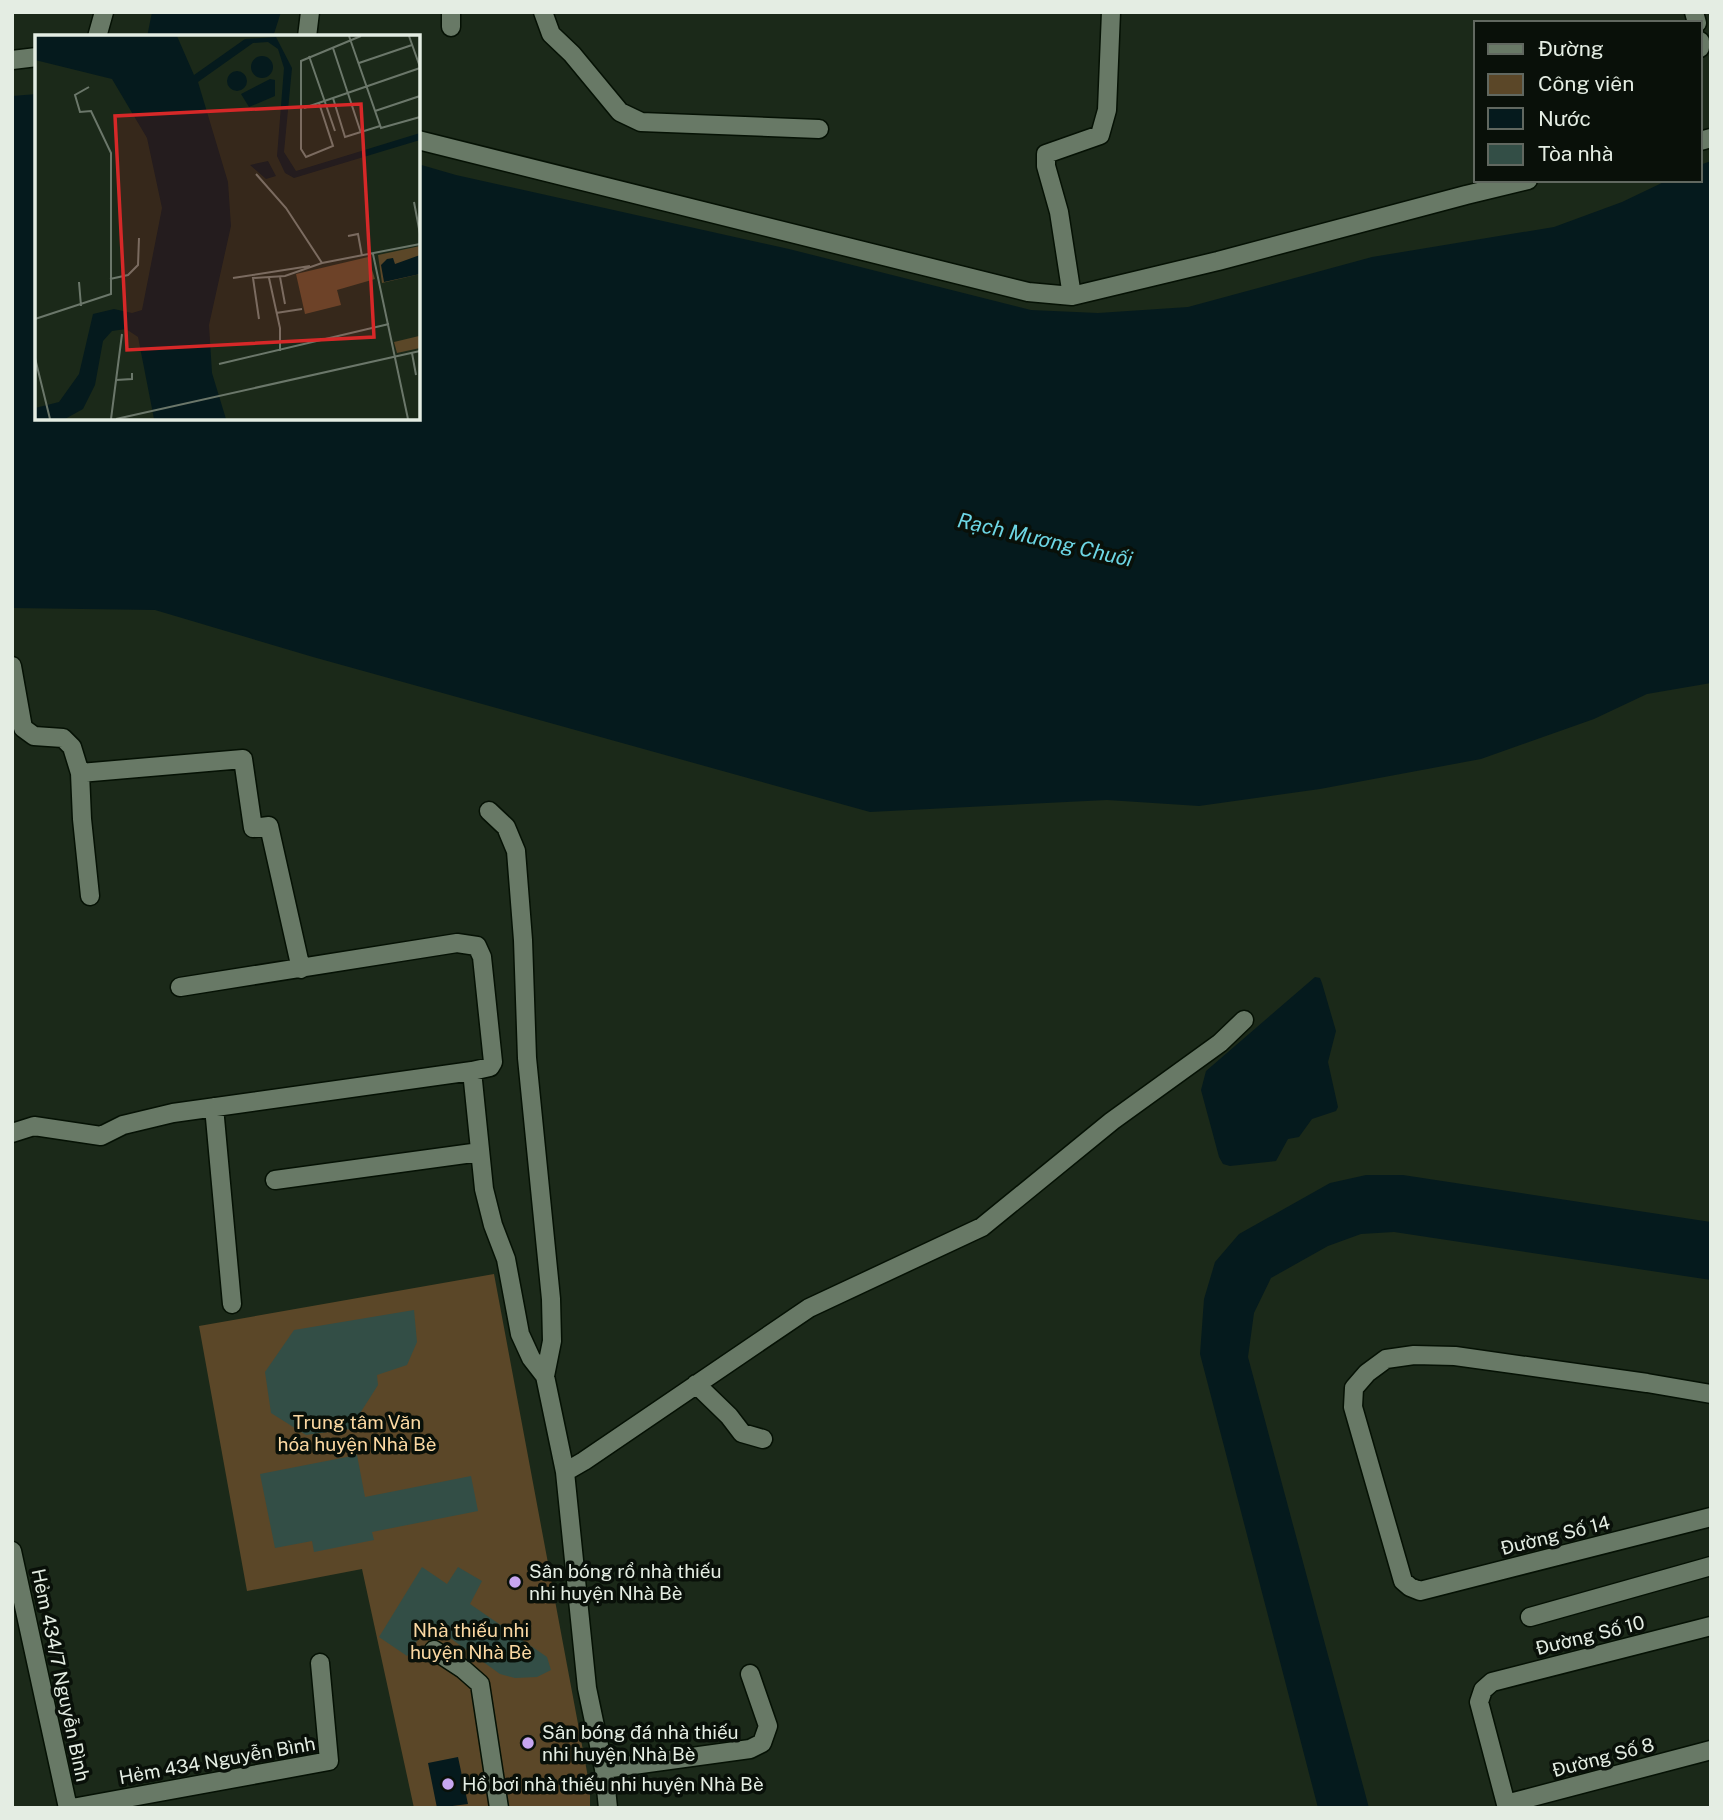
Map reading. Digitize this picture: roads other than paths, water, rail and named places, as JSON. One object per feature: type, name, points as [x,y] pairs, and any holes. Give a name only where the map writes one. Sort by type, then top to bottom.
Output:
[{"type":"street","points":[[98,35],[104,12]]},
{"type":"street","points":[[307,35],[310,12]]},
{"type":"street","points":[[543,12],[551,34],[572,54],[620,113],[641,122],[819,129]]},
{"type":"street","points":[[1072,296],[1059,212],[1046,166],[1046,154],[1100,135],[1107,110],[1111,12]]},
{"type":"street","points":[[12,60],[35,57]]},
{"type":"street","points":[[420,140],[1028,292],[1072,296],[1520,182]]},
{"type":"street","points":[[12,666],[23,728],[34,736],[63,738],[72,747],[80,773],[90,896]]},
{"type":"street","points":[[80,773],[243,759],[253,828],[269,826],[301,969]]},
{"type":"street","points":[[489,811],[506,827],[516,852],[523,940],[527,1058],[551,1299],[552,1341],[545,1376],[565,1472],[587,1688],[604,1769],[608,1808]]},
{"type":"street","points":[[12,1133],[34,1126],[101,1136],[124,1125],[173,1113],[472,1071],[491,1067],[493,1062],[482,957],[477,946],[457,943],[180,987]]},
{"type":"street","points":[[565,1472],[809,1308],[982,1227],[1112,1121],[1220,1044],[1244,1020]]},
{"type":"street","points":[[472,1071],[484,1189],[493,1226],[506,1259],[520,1334],[531,1358],[545,1376]]},
{"type":"street","points":[[214,1107],[232,1304]]},
{"type":"street","points":[[275,1180],[480,1152]]},
{"type":"street","name":"Đường Số 14","points":[[1711,1394],[1455,1356],[1414,1355],[1386,1359],[1367,1373],[1354,1388],[1353,1407],[1403,1581],[1420,1591],[1711,1517]]},
{"type":"street","points":[[696,1384],[729,1416],[742,1433],[763,1439]]},
{"type":"street","name":"Hẻm 434/7 Nguyễn Bình","points":[[12,1551],[70,1808]]},
{"type":"street","points":[[1530,1617],[1711,1566]]},
{"type":"street","name":"Đường Số 10","points":[[1506,1806],[1479,1702],[1483,1690],[1492,1682],[1711,1626]]},
{"type":"street","points":[[435,1650],[480,1684],[499,1808]]},
{"type":"street","name":"Hẻm 434 Nguyễn Bình","points":[[70,1808],[329,1761],[320,1663]]},
{"type":"street","points":[[604,1769],[750,1749],[762,1742],[768,1726],[750,1674]]},
{"type":"street","name":"Đường Số 8","points":[[1506,1806],[1711,1750]]},
{"type":"water","points":[[152,12],[281,12],[274,35],[147,35]]},
{"type":"water","name":"Rạch Mương Chuối","points":[[35,94],[35,420],[420,420],[420,165],[456,175],[789,249],[1031,310],[1098,313],[1188,307],[1372,257],[1554,227],[1622,202],[1664,182],[1702,182],[1702,164],[1711,161],[1711,683],[1647,694],[1594,719],[1481,759],[1320,789],[1199,806],[1107,800],[870,812],[313,657],[155,610],[12,608],[12,96]]},
{"type":"water","points":[[1315,977],[1320,978],[1322,983],[1336,1031],[1328,1062],[1338,1107],[1336,1111],[1312,1119],[1299,1137],[1288,1139],[1276,1161],[1230,1166],[1223,1164],[1201,1090],[1206,1071]]},
{"type":"water","points":[[1366,1175],[1403,1175],[1711,1222],[1711,1280],[1394,1232],[1361,1234],[1328,1246],[1271,1278],[1254,1313],[1248,1357],[1369,1808],[1318,1808],[1200,1354],[1204,1299],[1215,1262],[1239,1234],[1330,1183]]},
{"type":"water","name":"Hồ bơi nhà thiếu nhi huyện Nhà Bè","points":[[458,1757],[468,1804],[437,1808],[428,1763]]},
{"type":"place","name":"Sân bóng rổ nhà thiếu nhi huyện Nhà Bè","points":[[515,1582]]},
{"type":"place","name":"Sân bóng đá nhà thiếu nhi huyện Nhà Bè","points":[[528,1743]]},
{"type":"place","name":"Hồ bơi nhà thiếu nhi huyện Nhà Bè","points":[[448,1784]]},
{"type":"park label","name":"Trung tâm Văn hóa huyện Nhà Bè","points":[[357,1433]]},
{"type":"park label","name":"Nhà thiếu nhi huyện Nhà Bè","points":[[471,1641]]}]
